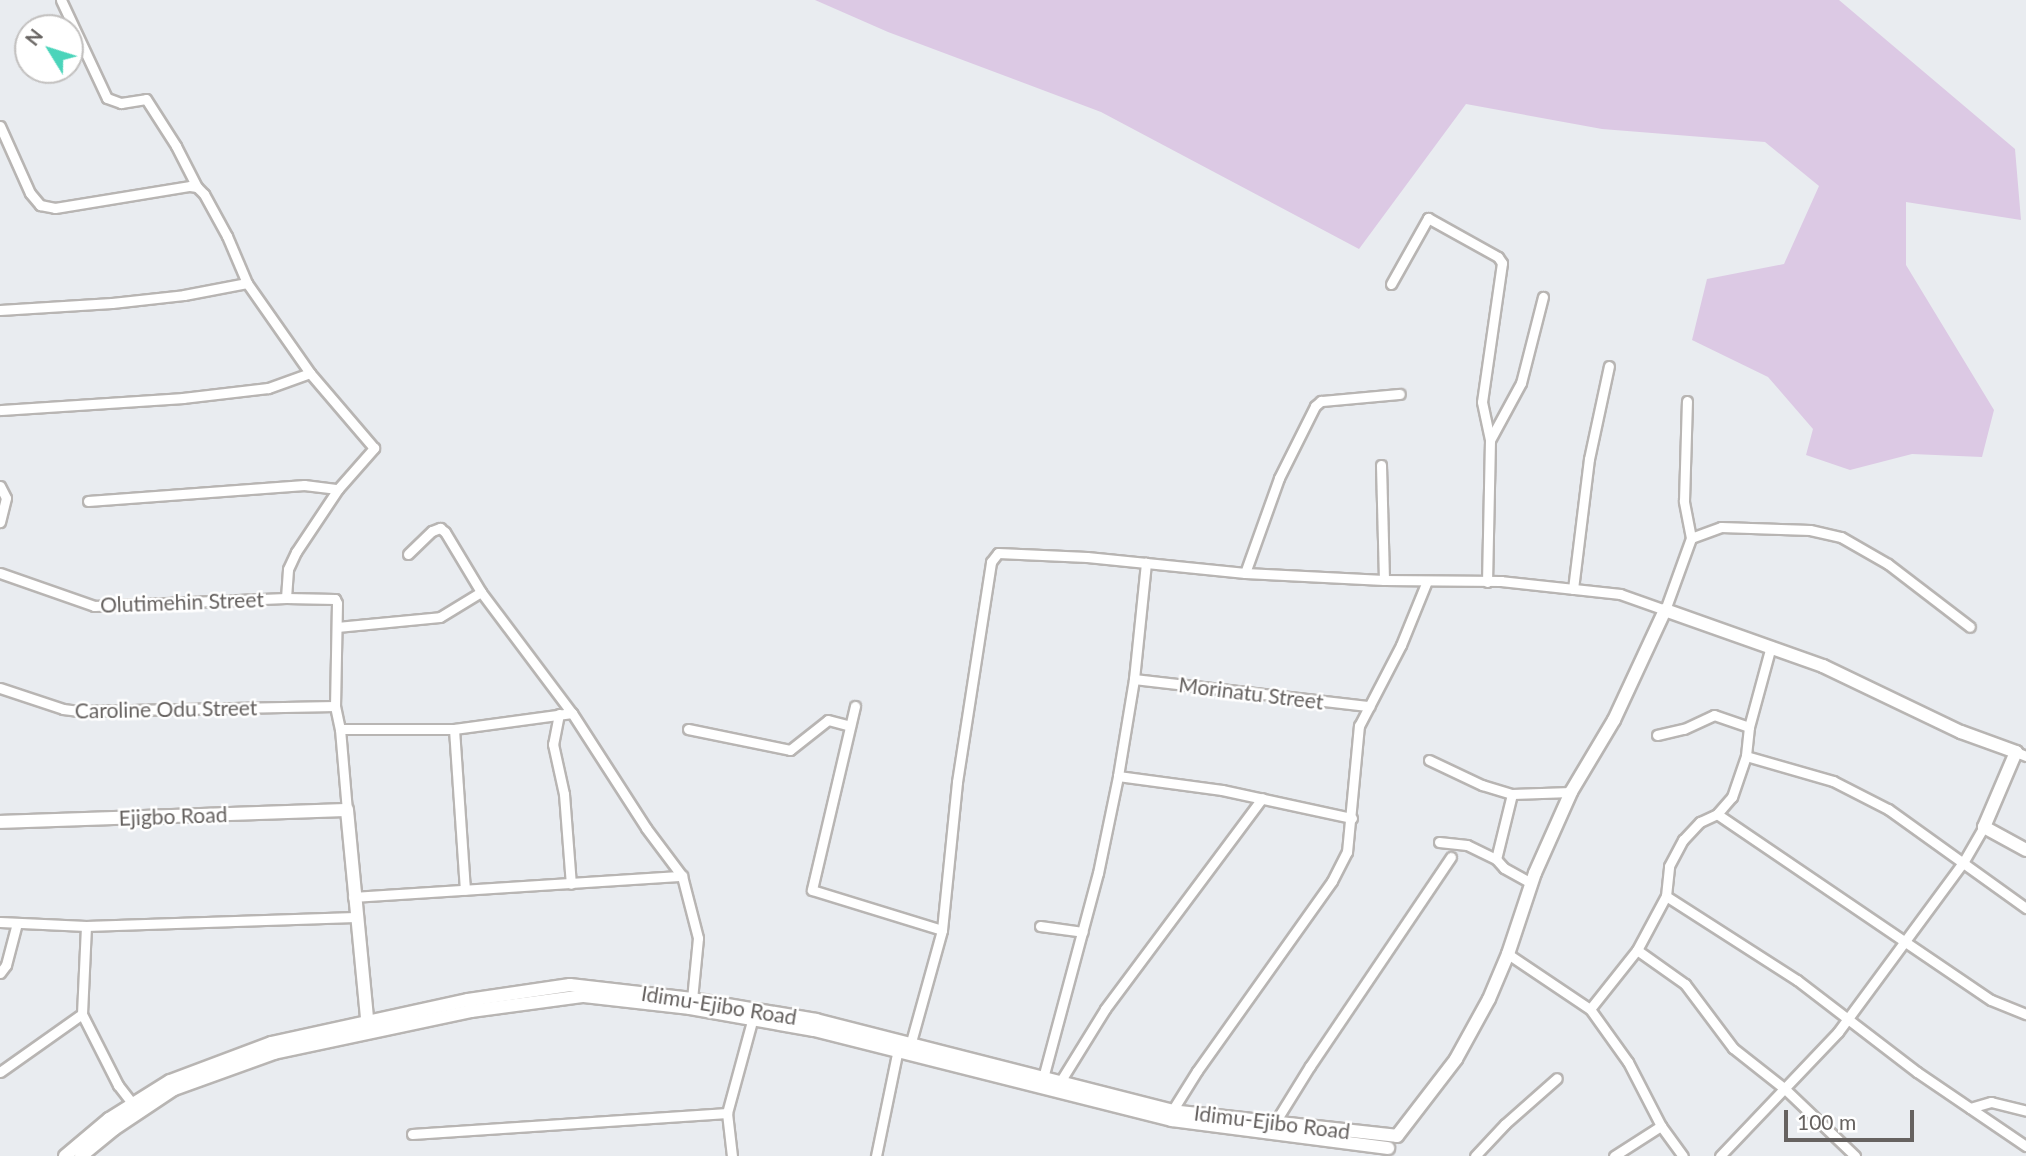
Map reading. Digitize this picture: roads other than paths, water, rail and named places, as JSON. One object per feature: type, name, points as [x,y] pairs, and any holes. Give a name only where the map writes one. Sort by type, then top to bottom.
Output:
[{"type":"main road","points":[[1385,1152],[1456,1059],[1489,999],[1508,954],[1531,883],[1571,792],[1614,720],[1665,610],[1823,666],[1961,732],[2021,754],[1983,827],[2026,850]]},
{"type":"main road","points":[[347,810],[367,1025]]},
{"type":"main road","name":"Ejigbo Road","points":[[0,822],[347,810]]},
{"type":"main road","name":"Idimu-Ejibo Road","points":[[81,1156],[114,1129],[174,1090],[274,1052],[468,1000],[570,985],[692,999],[816,1020],[1060,1082],[1086,1094],[1172,1111],[1192,1118],[1397,1136]]},
{"type":"main road","name":"Idimu-Ejibo Road","points":[[65,1156],[109,1119],[170,1081],[271,1043],[367,1025],[572,996],[690,1008],[814,1030],[1192,1118],[1385,1152]]},
{"type":"street","points":[[61,0],[107,98],[121,103],[146,99],[176,146],[197,187],[204,194],[247,283],[310,373],[374,448],[338,489],[291,562],[286,598]]},
{"type":"street","points":[[0,126],[30,193],[40,205],[55,208],[197,187]]},
{"type":"street","points":[[1391,284],[1428,218],[1498,257],[1502,263],[1482,402],[1490,440],[1487,582]]},
{"type":"street","points":[[0,310],[112,303],[184,295],[247,283]]},
{"type":"street","points":[[1490,440],[1521,383],[1543,297]]},
{"type":"street","points":[[1573,589],[1589,459],[1609,366]]},
{"type":"street","points":[[0,410],[183,398],[268,388],[310,373]]},
{"type":"street","points":[[1245,573],[1276,486],[1315,405],[1321,401],[1401,394]]},
{"type":"street","points":[[911,1042],[942,930],[957,782],[991,562],[998,553],[1245,573],[1487,582],[1573,589],[1620,594],[1665,610],[1691,538],[1684,501],[1686,401]]},
{"type":"street","points":[[1381,465],[1384,580]]},
{"type":"street","points":[[88,500],[304,485],[338,489]]},
{"type":"street","points":[[0,486],[6,498],[0,522]]},
{"type":"street","points":[[1691,538],[1721,527],[1810,530],[1841,537],[1888,564],[1970,627]]},
{"type":"street","points":[[408,554],[432,531],[440,528],[481,592],[572,713],[646,828],[682,876],[698,938],[692,999]]},
{"type":"street","points":[[1043,1078],[1083,932],[1118,776],[1134,679],[1146,563]]},
{"type":"street","name":"Olutimehin Street","points":[[0,573],[94,606],[286,598],[335,599],[337,627]]},
{"type":"street","points":[[1172,1111],[1332,881],[1348,852],[1359,726],[1406,635],[1427,581]]},
{"type":"street","points":[[347,810],[340,729],[335,706],[337,627],[440,617],[481,592]]},
{"type":"street","points":[[1590,1009],[1637,950],[1666,896],[1669,866],[1683,840],[1700,822],[1717,814],[1732,797],[1746,756],[1749,727],[1771,646]]},
{"type":"street","name":"Morinatu Street","points":[[1134,679],[1368,706]]},
{"type":"street","name":"Caroline Odu Street","points":[[0,688],[54,707],[79,711],[335,706]]},
{"type":"street","points":[[855,706],[812,890],[942,930]]},
{"type":"street","points":[[340,729],[454,729],[572,713]]},
{"type":"street","points":[[559,714],[553,744],[564,794],[571,884]]},
{"type":"street","points":[[1657,735],[1684,729],[1714,715],[1749,727]]},
{"type":"street","points":[[688,729],[790,750],[828,720],[850,726]]},
{"type":"street","points":[[454,729],[466,890]]},
{"type":"street","points":[[1746,756],[1833,781],[1888,809],[2026,908]]},
{"type":"street","points":[[1429,760],[1482,785],[1512,794],[1571,792]]},
{"type":"street","points":[[1118,776],[1262,798],[1352,818]]},
{"type":"street","points":[[1496,859],[1512,794]]},
{"type":"street","points":[[1060,1082],[1105,1009],[1262,798]]},
{"type":"street","points":[[1717,814],[1991,1000],[2026,1014]]},
{"type":"street","points":[[1720,1156],[1785,1089],[1846,1020],[1964,861],[1983,827]]},
{"type":"street","points":[[1439,842],[1467,845],[1496,859],[1504,868],[1531,883]]},
{"type":"street","points":[[1274,1124],[1451,857]]},
{"type":"street","points":[[353,897],[682,876]]},
{"type":"street","points":[[1666,896],[1797,980],[1846,1020],[2026,1146]]},
{"type":"street","points":[[0,922],[86,926],[355,916]]},
{"type":"street","points":[[0,973],[6,965],[17,923]]},
{"type":"street","points":[[86,926],[82,1014],[118,1085],[133,1104]]},
{"type":"street","points":[[1040,926],[1083,932]]},
{"type":"street","points":[[1637,950],[1685,984],[1733,1048],[1785,1089],[1855,1156]]},
{"type":"street","points":[[1508,954],[1590,1009],[1628,1062],[1661,1126],[1683,1156]]},
{"type":"street","points":[[0,1072],[82,1014]]},
{"type":"street","points":[[732,1156],[727,1113],[752,1021]]},
{"type":"street","points":[[876,1156],[898,1049]]},
{"type":"street","points":[[1475,1156],[1505,1124],[1557,1078]]},
{"type":"street","points":[[1970,1108],[1991,1102],[2026,1111]]},
{"type":"street","points":[[412,1134],[727,1113]]},
{"type":"street","points":[[1614,1156],[1661,1126]]}]
